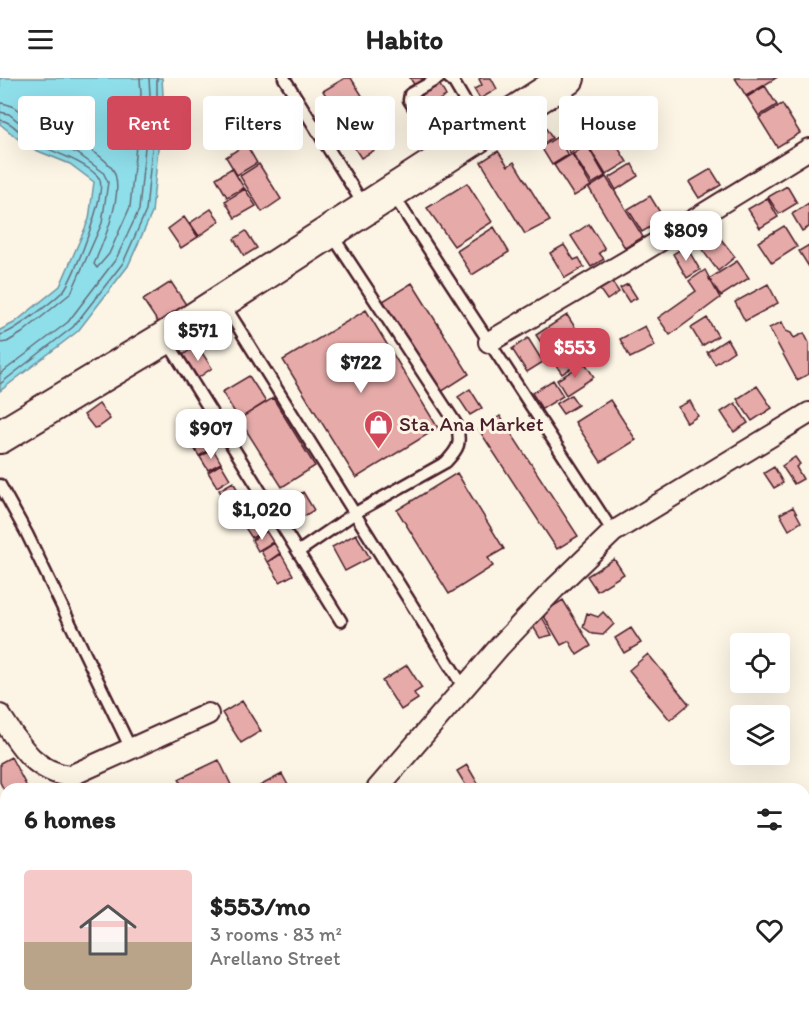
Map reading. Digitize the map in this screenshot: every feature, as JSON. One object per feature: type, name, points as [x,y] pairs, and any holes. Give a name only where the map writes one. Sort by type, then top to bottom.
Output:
[{"type":"main road","points":[[541,96],[568,78]]},
{"type":"main road","points":[[0,437],[165,338],[458,150]]},
{"type":"street","points":[[489,342],[637,255],[809,149]]},
{"type":"street","points":[[381,783],[548,596],[613,532],[809,413]]},
{"type":"street","points":[[0,715],[18,744],[39,766],[55,774],[70,776],[208,714]]},
{"type":"lane","points":[[284,78],[366,209]]},
{"type":"lane","points":[[439,78],[410,94],[409,100],[446,158]]},
{"type":"lane","points":[[449,78],[462,96]]},
{"type":"lane","points":[[392,192],[613,532]]},
{"type":"lane","points":[[298,552],[355,513],[446,462],[456,451],[460,440],[457,425],[330,232]]},
{"type":"lane","points":[[221,300],[464,688]]},
{"type":"lane","points":[[165,338],[341,621]]},
{"type":"lane","points":[[0,485],[27,534],[131,749]]},
{"type":"water","points":[[0,78],[162,78],[163,96],[107,96],[107,150],[158,150],[152,213],[128,266],[78,331],[0,391],[0,330],[14,323],[60,286],[89,219],[94,182],[70,164],[35,150],[95,150],[95,96],[18,96],[18,139],[0,124]]},
{"type":"building","points":[[345,78],[351,78],[362,96],[326,96],[323,91]]},
{"type":"building","points":[[410,78],[436,78],[446,96],[421,96]]},
{"type":"building","points":[[491,78],[497,89],[485,96],[478,96],[474,89],[482,85],[479,79]]},
{"type":"building","points":[[735,78],[776,78],[746,96]]},
{"type":"building","points":[[765,86],[777,105],[759,116],[747,97]]},
{"type":"building","points":[[782,104],[800,133],[777,147],[759,118]]},
{"type":"building","points":[[547,130],[552,138],[547,141]]},
{"type":"building","points":[[557,137],[559,150],[565,150],[568,155],[552,165],[543,150],[547,150],[547,143]]},
{"type":"building","points":[[237,150],[249,150],[257,163],[237,175],[226,157]]},
{"type":"building","points":[[356,150],[375,150],[361,158]]},
{"type":"building","points":[[579,150],[590,150],[605,176],[592,184],[573,154]]},
{"type":"building","points":[[591,150],[620,150],[627,162],[606,175]]},
{"type":"building","points":[[498,151],[508,166],[514,162],[550,221],[525,234],[481,162]]},
{"type":"building","points":[[572,154],[591,186],[574,196],[554,165]]},
{"type":"building","points":[[259,164],[281,199],[262,212],[240,176]]},
{"type":"building","points":[[632,164],[638,176],[616,190],[609,178]]},
{"type":"building","points":[[232,168],[244,188],[227,197],[216,178]]},
{"type":"building","points":[[711,169],[721,185],[699,198],[689,182]]},
{"type":"building","points":[[606,177],[643,237],[625,248],[589,188]]},
{"type":"building","points":[[467,183],[492,222],[454,246],[427,208]]},
{"type":"building","points":[[787,186],[797,203],[779,214],[768,197]]},
{"type":"building","points":[[245,189],[256,206],[235,218],[225,201]]},
{"type":"building","points":[[650,196],[664,219],[642,232],[628,209]]},
{"type":"building","points":[[767,198],[778,217],[760,228],[748,209]]},
{"type":"building","points":[[809,203],[809,227],[802,231],[792,214]]},
{"type":"building","points":[[211,209],[220,221],[199,236],[190,223]]},
{"type":"building","points":[[184,217],[198,237],[181,248],[168,229]]},
{"type":"building","points":[[589,224],[605,249],[599,253],[604,259],[591,267],[571,236]]},
{"type":"building","points":[[784,226],[797,247],[772,263],[758,242]]},
{"type":"building","points":[[494,227],[509,252],[472,275],[457,251]]},
{"type":"building","points":[[246,231],[257,248],[244,256],[234,239]]},
{"type":"building","points":[[717,234],[735,257],[718,271],[700,247]]},
{"type":"building","points":[[564,245],[574,260],[579,258],[584,267],[565,278],[550,253]]},
{"type":"building","points":[[809,245],[809,267],[799,251]]},
{"type":"building","points":[[686,246],[700,270],[687,278],[673,254]]},
{"type":"building","points":[[737,261],[749,278],[721,296],[709,279]]},
{"type":"building","points":[[705,270],[720,298],[670,335],[658,318],[696,291],[689,281]]},
{"type":"building","points":[[171,282],[187,306],[159,324],[143,300]]},
{"type":"building","points":[[612,282],[619,292],[607,300],[600,290]]},
{"type":"building","points":[[412,283],[469,374],[441,392],[383,301]]},
{"type":"building","points":[[628,284],[637,298],[629,302],[620,288]]},
{"type":"building","points":[[768,284],[778,303],[745,321],[735,302]]},
{"type":"building","points":[[366,310],[438,428],[356,478],[283,360]]},
{"type":"building","points":[[567,315],[593,355],[562,374],[536,335]]},
{"type":"building","points":[[707,318],[718,336],[702,346],[691,328]]},
{"type":"building","points":[[782,322],[786,331],[794,338],[804,333],[809,343],[809,374],[797,380],[769,328]]},
{"type":"building","points":[[645,326],[655,346],[630,358],[620,339]]},
{"type":"building","points":[[528,338],[543,362],[527,372],[512,349]]},
{"type":"building","points":[[727,339],[734,351],[715,364],[707,352]]},
{"type":"building","points":[[197,345],[212,368],[198,378],[183,355]]},
{"type":"building","points":[[585,363],[594,377],[566,395],[557,380]]},
{"type":"building","points":[[249,376],[266,402],[239,419],[222,392]]},
{"type":"building","points":[[553,380],[563,396],[542,409],[532,393]]},
{"type":"building","points":[[757,386],[772,408],[752,421],[737,399]]},
{"type":"building","points":[[470,389],[482,408],[470,415],[458,397]]},
{"type":"building","points":[[571,395],[578,405],[563,414],[556,404]]},
{"type":"building","points":[[273,398],[315,466],[282,487],[239,419]]},
{"type":"building","points":[[610,400],[636,440],[601,462],[575,422]]},
{"type":"building","points":[[690,401],[698,416],[687,423],[678,407]]},
{"type":"building","points":[[735,403],[748,423],[734,432],[721,412]]},
{"type":"building","points":[[99,404],[110,419],[94,428],[84,415]]},
{"type":"building","points":[[191,412],[213,448],[199,456],[177,420]]},
{"type":"building","points":[[500,416],[578,536],[557,549],[479,430]]},
{"type":"building","points":[[213,449],[221,463],[208,470],[200,457]]},
{"type":"building","points":[[795,457],[800,464],[796,467],[803,479],[794,484],[782,466]]},
{"type":"building","points":[[221,464],[230,479],[217,487],[208,472]]},
{"type":"building","points":[[774,467],[783,483],[774,488],[764,473]]},
{"type":"building","points":[[457,473],[504,549],[488,558],[493,566],[449,594],[397,510]]},
{"type":"building","points":[[233,482],[240,494],[226,502],[219,490]]},
{"type":"building","points":[[303,492],[314,510],[298,520],[287,502]]},
{"type":"building","points":[[247,500],[257,517],[243,525],[233,508]]},
{"type":"building","points":[[793,507],[801,522],[789,530],[780,514]]},
{"type":"building","points":[[258,517],[265,530],[252,538],[244,526]]},
{"type":"building","points":[[266,531],[273,542],[258,551],[252,540]]},
{"type":"building","points":[[356,534],[370,558],[345,571],[332,547]]},
{"type":"building","points":[[274,543],[280,553],[267,562],[261,551]]},
{"type":"building","points":[[281,554],[293,575],[280,582],[268,562]]},
{"type":"building","points":[[614,559],[624,574],[597,591],[587,576]]},
{"type":"building","points":[[563,600],[591,646],[577,655],[569,641],[561,645],[542,613]]},
{"type":"building","points":[[603,612],[614,624],[603,635],[593,634],[583,627],[587,613],[598,617]]},
{"type":"building","points":[[542,617],[552,635],[540,638],[531,623]]},
{"type":"building","points":[[631,628],[641,643],[624,653],[615,638]]},
{"type":"building","points":[[648,654],[689,704],[670,720],[629,670]]},
{"type":"building","points":[[407,665],[422,688],[414,693],[418,699],[401,710],[382,681]]},
{"type":"building","points":[[242,701],[261,731],[241,743],[222,713]]},
{"type":"building","points":[[11,757],[25,783],[0,783],[0,763]]},
{"type":"building","points":[[219,760],[230,783],[181,783],[179,779]]},
{"type":"building","points":[[467,765],[478,783],[464,783],[457,771]]},
{"type":"building","points":[[282,774],[287,783],[265,783]]},
{"type":"place","name":"Sta. Ana Market","points":[[378,450]]}]
